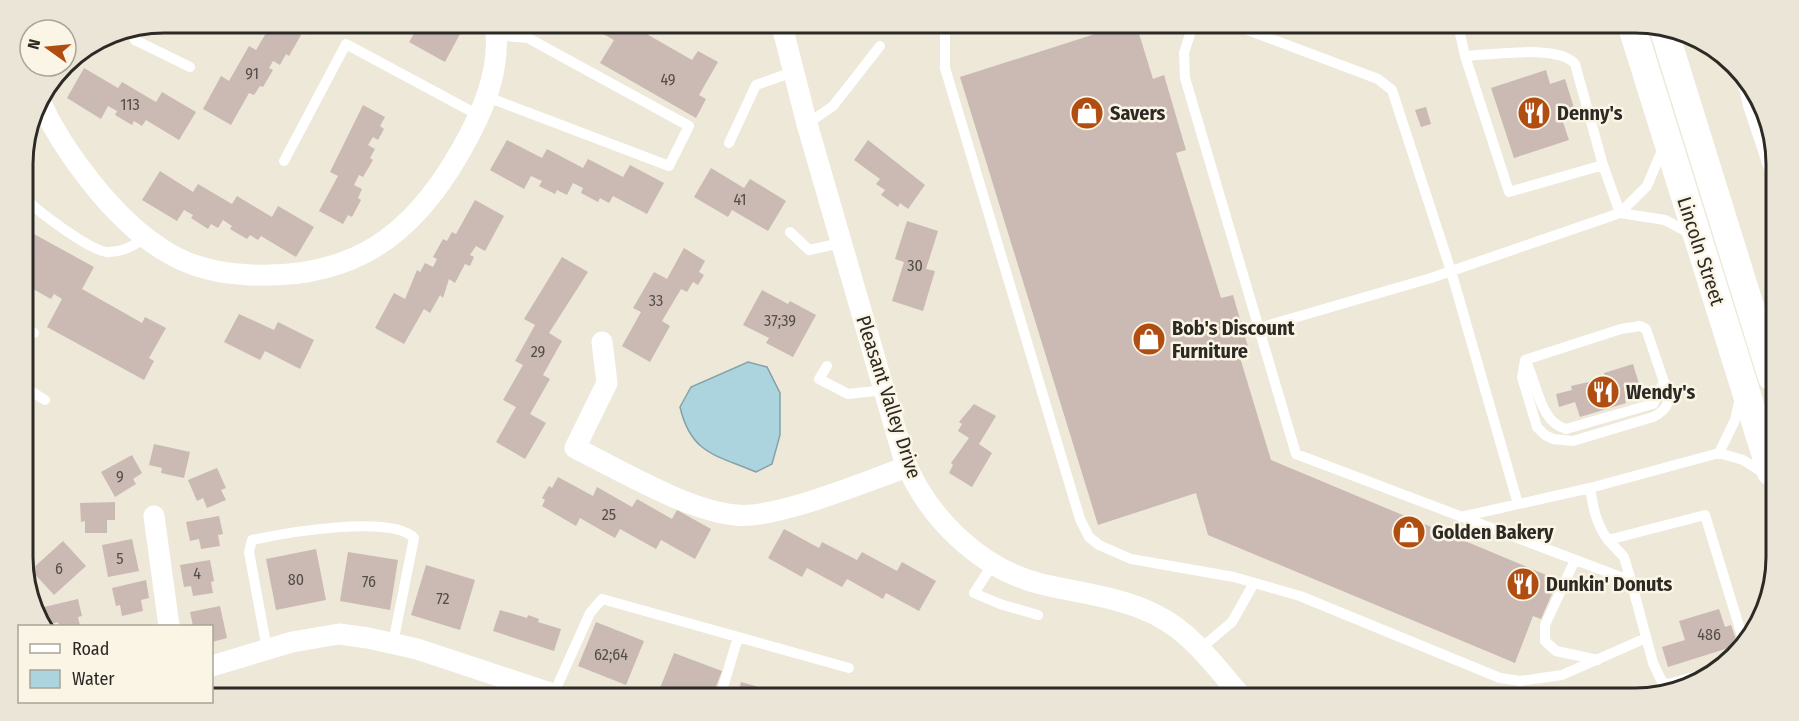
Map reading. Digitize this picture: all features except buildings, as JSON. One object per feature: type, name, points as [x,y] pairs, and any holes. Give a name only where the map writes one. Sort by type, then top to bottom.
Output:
[{"type":"main road","name":"Lincoln Street","points":[[1634,33],[1766,456]]},
{"type":"main road","name":"Lincoln Street","points":[[1666,37],[1766,358]]},
{"type":"street","points":[[43,114],[92,183],[146,238],[182,261],[234,275],[274,277],[305,274],[342,264],[379,246],[417,214],[448,172],[483,107],[494,63],[496,33]]},
{"type":"street","name":"Pleasant Valley Drive","points":[[784,33],[807,124],[907,467],[925,499],[965,545],[993,564],[1023,579],[1095,596],[1155,614],[1176,626],[1200,649],[1234,688]]},
{"type":"street","points":[[602,342],[607,382],[574,448],[686,500],[736,516],[762,514],[907,467]]},
{"type":"street","points":[[154,516],[169,625]]},
{"type":"street","points":[[213,666],[267,649],[339,634],[393,643],[536,688]]},
{"type":"lane","points":[[284,161],[346,44],[483,107],[669,166],[689,126],[528,38],[510,33]]},
{"type":"lane","points":[[945,33],[945,68],[1080,519],[1089,537],[1099,545],[1131,559],[1254,583],[1300,596],[1500,678],[1520,681],[1540,680],[1562,675],[1646,638]]},
{"type":"lane","points":[[1190,33],[1184,53],[1185,78],[1296,454],[1465,516],[1630,581]]},
{"type":"lane","points":[[1255,33],[1378,79],[1392,90],[1451,271],[1518,504]]},
{"type":"lane","points":[[1460,33],[1465,56],[1509,192],[1603,165]]},
{"type":"lane","points":[[133,37],[135,40],[190,67]]},
{"type":"lane","points":[[807,124],[832,106],[880,46]]},
{"type":"lane","points":[[1465,56],[1551,53],[1571,59],[1575,64],[1603,165],[1620,213]]},
{"type":"lane","points":[[729,142],[756,85],[793,72]]},
{"type":"lane","points":[[1745,93],[1766,159]]},
{"type":"lane","points":[[1259,328],[1451,271],[1620,213],[1647,186],[1666,140]]},
{"type":"lane","points":[[33,203],[88,247],[106,252],[124,250],[146,238]]},
{"type":"lane","points":[[1620,213],[1665,220],[1697,238]]},
{"type":"lane","points":[[790,232],[809,250],[841,243]]},
{"type":"lane","points":[[1640,326],[1646,328],[1664,382],[1653,404],[1566,429],[1555,425],[1548,417],[1525,360],[1621,329],[1640,326]]},
{"type":"lane","points":[[827,366],[819,379],[848,394],[884,390]]},
{"type":"lane","points":[[1719,453],[1736,420],[1743,383]]},
{"type":"lane","points":[[33,392],[45,399]]},
{"type":"lane","points":[[1465,516],[1590,488],[1719,453],[1743,460],[1766,475]]},
{"type":"lane","points":[[1590,488],[1601,531],[1624,557],[1653,663],[1662,682],[1667,684]]},
{"type":"lane","points":[[1608,540],[1705,515],[1741,633]]},
{"type":"lane","points":[[267,649],[249,552],[252,540],[346,526],[390,528],[410,533],[414,538],[393,643]]},
{"type":"lane","points":[[1575,560],[1545,625],[1545,642],[1556,651],[1599,660]]},
{"type":"lane","points":[[993,564],[975,593],[1000,604],[1038,615]]},
{"type":"lane","points":[[1200,649],[1232,622],[1254,583]]},
{"type":"lane","points":[[554,688],[590,613],[602,599],[849,668]]},
{"type":"lane","points":[[723,688],[738,637]]},
{"type":"water","points":[[748,362],[767,367],[780,393],[780,435],[772,464],[756,472],[717,456],[698,444],[685,423],[680,407],[691,387]]},
{"type":"place","name":"Savers","points":[[1087,113]]},
{"type":"place","name":"Denny's","points":[[1534,113]]},
{"type":"place","name":"Bob's Discount Furniture","points":[[1149,339]]},
{"type":"place","name":"Wendy's","points":[[1603,392]]},
{"type":"place","name":"Golden Bakery","points":[[1409,532]]},
{"type":"place","name":"Dunkin' Donuts","points":[[1523,584]]}]
